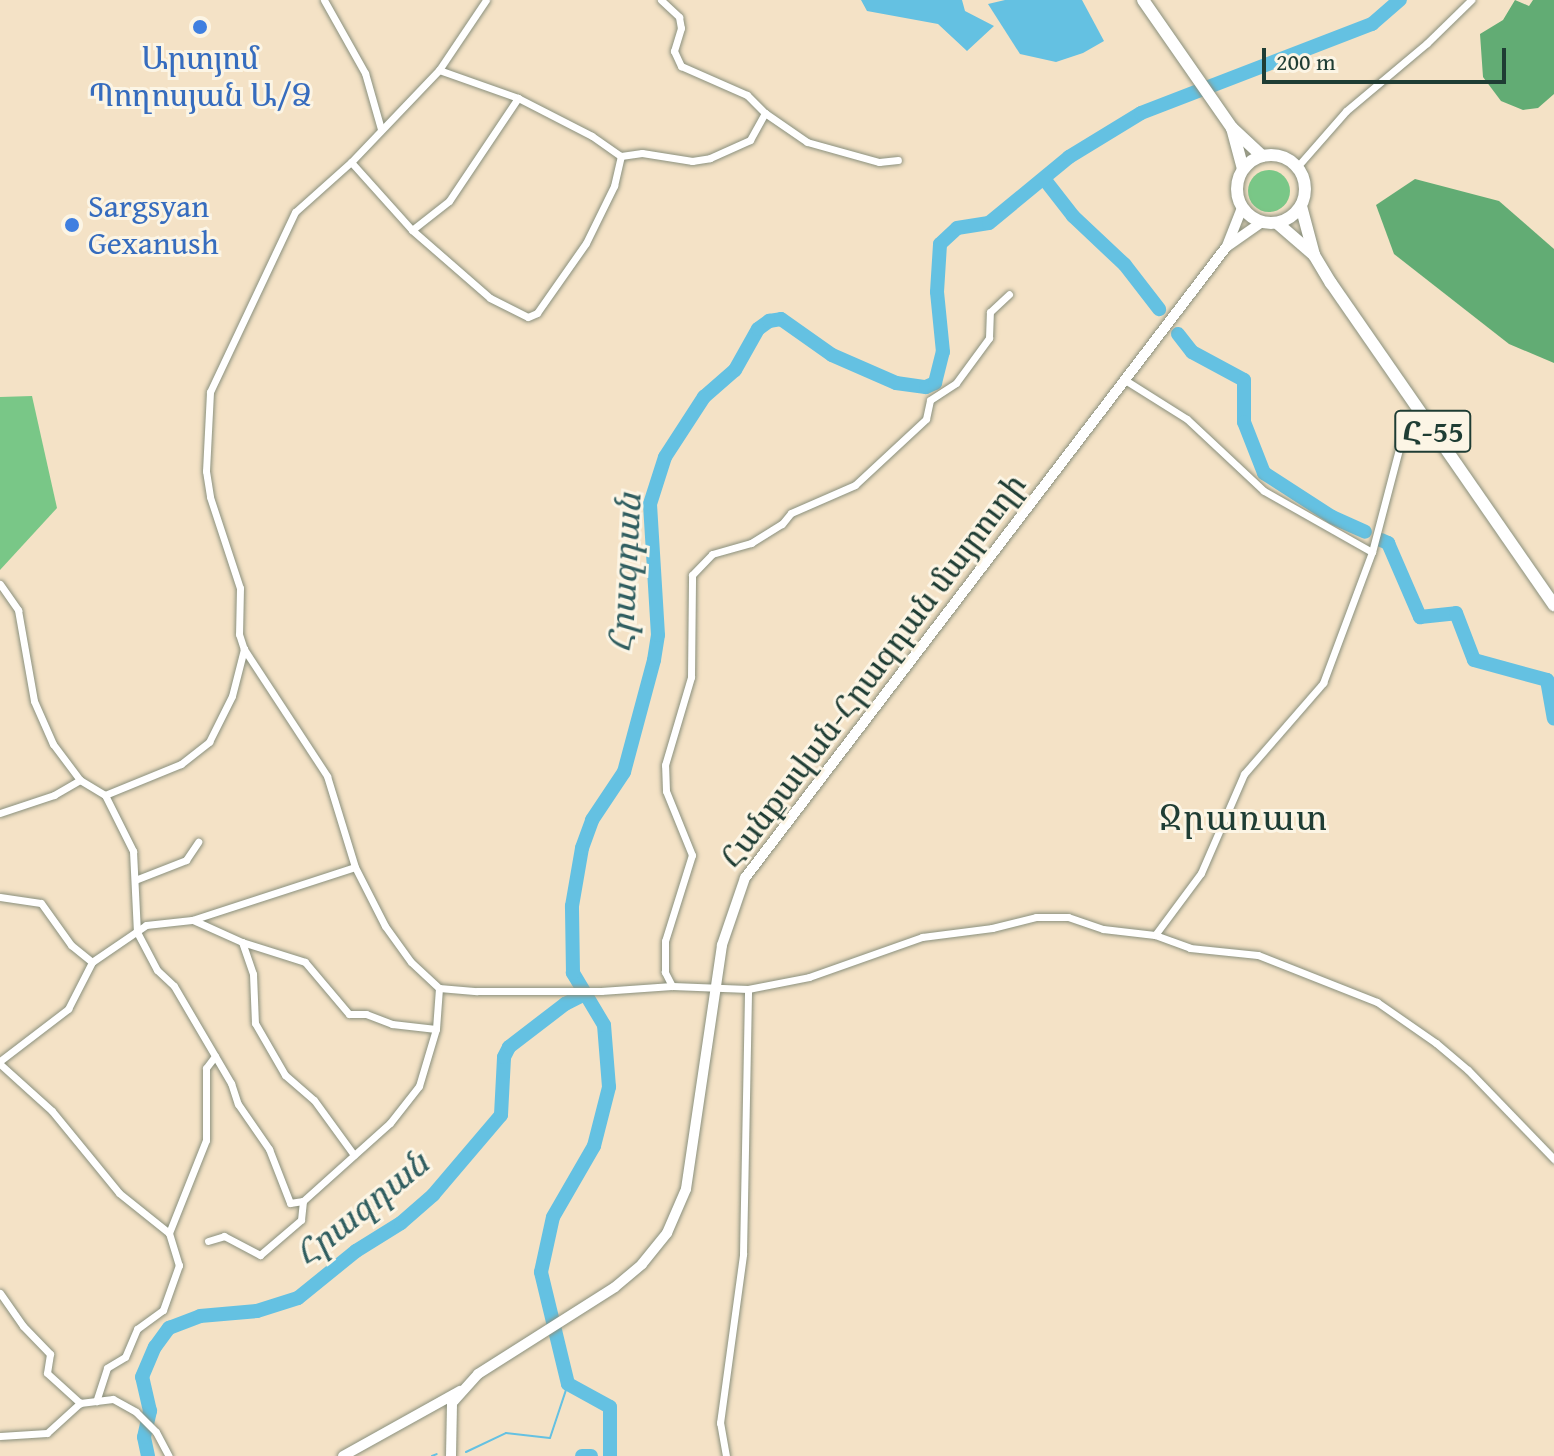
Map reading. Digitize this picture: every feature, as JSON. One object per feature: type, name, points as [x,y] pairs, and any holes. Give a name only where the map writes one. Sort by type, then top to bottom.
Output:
[{"type":"main road","points":[[1143,0],[1232,128],[1262,156],[1285,158],[1297,167]]},
{"type":"main road","points":[[1232,128],[1243,169]]},
{"type":"main road","points":[[1262,156],[1243,169],[1237,185],[1242,208],[1262,222],[1277,223],[1294,214],[1301,206]]},
{"type":"main road","name":"Հ-55","points":[[1297,167],[1305,186],[1301,206],[1314,255]]},
{"type":"main road","name":"Հանքավան-Հրազդան մայրուղի","points":[[451,1456],[452,1403],[466,1388],[513,1350],[577,1311],[642,1264],[667,1233],[686,1189],[722,945],[745,878],[1227,246],[1242,208]]},
{"type":"main road","name":"Հանքավան-Հրազդան մայրուղի","points":[[1227,246],[1262,222]]},
{"type":"main road","name":"Հ-55","points":[[1277,223],[1314,255],[1554,605]]},
{"type":"main road","points":[[343,1456],[466,1388]]},
{"type":"street","points":[[324,0],[365,73],[381,129]]},
{"type":"street","points":[[486,0],[439,70],[351,162],[295,212],[210,392],[208,484],[240,588],[239,634],[244,649],[327,776],[355,867],[385,926],[411,962],[439,988],[477,991],[601,991],[672,986],[748,989],[809,977],[922,937],[992,928],[1036,917],[1068,917],[1103,929],[1155,935],[1190,948],[1258,955],[1377,1002],[1436,1043],[1468,1070],[1554,1159]]},
{"type":"street","points":[[661,0],[679,17],[681,28],[674,51],[681,66],[747,95],[765,113],[807,142],[879,162],[898,160]]},
{"type":"street","points":[[1297,167],[1346,111],[1427,43],[1471,0]]},
{"type":"street","points":[[439,70],[518,98],[592,136],[621,156],[642,153],[692,161],[710,158],[750,140],[765,113]]},
{"type":"street","points":[[412,230],[449,201],[518,98]]},
{"type":"street","points":[[351,162],[412,230],[490,298],[528,317],[537,313],[586,243],[614,186],[621,156]]},
{"type":"street","points":[[672,986],[665,972],[665,941],[692,855],[666,791],[665,765],[691,677],[692,575],[712,554],[751,543],[782,524],[791,513],[855,485],[926,419],[930,400],[956,383],[989,338],[990,312],[1009,294]]},
{"type":"street","points":[[1125,380],[1187,419],[1264,491],[1372,552]]},
{"type":"street","points":[[1155,935],[1201,873],[1244,774],[1323,683],[1372,552],[1403,434],[1418,410]]},
{"type":"street","points":[[0,584],[18,610],[34,701],[53,744],[80,780],[105,795],[133,851],[137,932],[157,970],[174,986],[231,1083],[238,1104],[269,1149],[290,1203],[303,1201],[390,1123],[419,1086],[436,1029],[439,988]]},
{"type":"street","points":[[105,795],[181,764],[209,742],[232,696],[244,649]]},
{"type":"street","points":[[0,813],[54,795],[80,780]]},
{"type":"street","points":[[135,880],[186,860],[198,842]]},
{"type":"street","points":[[96,1401],[107,1368],[125,1357],[137,1329],[163,1310],[179,1265],[169,1233],[119,1193],[52,1111],[0,1063],[68,1009],[92,962],[146,925],[192,920],[355,867]]},
{"type":"street","points":[[0,897],[41,903],[71,945],[92,962]]},
{"type":"street","points":[[192,920],[242,942],[305,962],[349,1014],[366,1014],[392,1024],[436,1029]]},
{"type":"street","points":[[242,942],[253,974],[255,1023],[285,1075],[314,1100],[354,1155]]},
{"type":"street","points":[[726,1456],[720,1423],[743,1254],[748,989]]},
{"type":"street","points":[[169,1233],[206,1140],[206,1068],[215,1056]]},
{"type":"street","points":[[208,1241],[224,1236],[260,1255],[301,1220],[303,1201]]},
{"type":"street","points":[[0,1293],[23,1326],[50,1354],[47,1373],[80,1403]]},
{"type":"street","points":[[0,1436],[47,1433],[80,1403],[113,1399],[136,1412],[156,1432],[169,1456]]},
{"type":"green space","points":[[1515,0],[1529,6],[1533,0],[1554,0],[1554,94],[1538,108],[1523,110],[1501,101],[1483,77],[1480,34],[1503,20]]},
{"type":"green space","points":[[1269,170],[1284,176],[1290,191],[1284,206],[1269,212],[1254,206],[1248,191],[1254,176]]},
{"type":"green space","points":[[1415,179],[1499,201],[1554,249],[1554,363],[1509,344],[1394,254],[1376,205]]},
{"type":"green space","points":[[32,396],[57,508],[0,570],[0,397]]},
{"type":"water","points":[[861,0],[962,0],[965,11],[994,26],[967,51],[938,24],[867,11]]},
{"type":"water","points":[[1005,0],[1082,0],[1104,41],[1083,53],[1056,62],[1020,54],[988,4]]},
{"type":"waterway","name":"Հրազդան","points":[[610,1456],[610,1407],[568,1384],[541,1272],[553,1217],[594,1146],[609,1087],[604,1025],[573,973],[572,906],[582,848],[592,820],[624,772],[654,660],[658,635],[650,504],[665,457],[704,397],[735,370],[758,329],[769,321],[781,319],[832,355],[896,383],[926,387],[935,383],[943,352],[937,292],[940,244],[957,228],[989,223],[1069,157],[1141,113],[1372,24],[1400,0]]},
{"type":"waterway","points":[[1045,180],[1073,216],[1125,265],[1159,309]]},
{"type":"waterway","points":[[1178,334],[1192,352],[1244,380],[1244,422],[1264,473],[1332,517],[1365,532]]},
{"type":"waterway","points":[[1381,540],[1388,543],[1420,617],[1456,613],[1474,660],[1547,680],[1554,718]]},
{"type":"waterway","name":"Հրազդան","points":[[148,1456],[144,1437],[150,1411],[142,1377],[155,1347],[169,1328],[200,1316],[257,1311],[298,1298],[356,1251],[401,1223],[433,1195],[501,1115],[504,1057],[509,1047],[565,1004],[583,995]]},
{"type":"waterway","points":[[466,1452],[506,1433],[550,1438],[568,1384]]},
{"type":"waterway","points":[[432,1456],[437,1454]]},
{"type":"waterway","points":[[582,1456],[591,1456]]},
{"type":"place","name":"Արտյոմ Պողոսյան Ա/Ձ","points":[[200,27]]},
{"type":"place","name":"Sargsyan Gexanush","points":[[72,225]]},
{"type":"district","name":"Ջրառատ","points":[[1244,817]]}]
